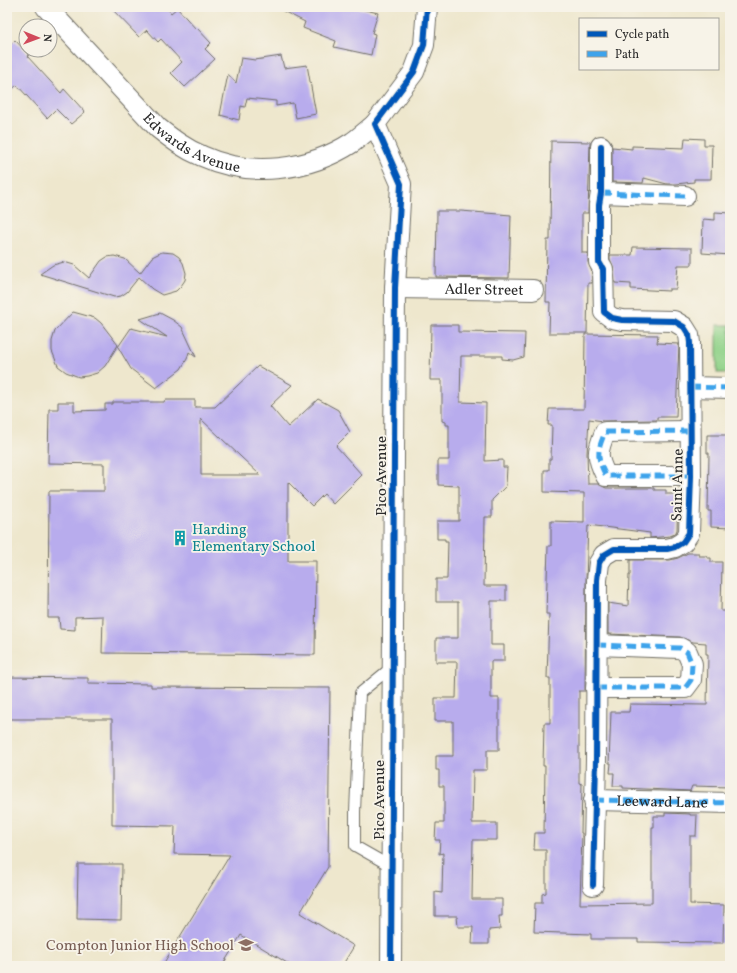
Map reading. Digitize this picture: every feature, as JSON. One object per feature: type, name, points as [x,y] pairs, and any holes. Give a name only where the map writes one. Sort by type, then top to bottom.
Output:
[{"type":"street","name":"Edwards Avenue","points":[[46,7],[158,128],[178,144],[202,156],[228,165],[255,169],[282,168],[309,163],[332,154],[354,141],[375,124]]},
{"type":"street","points":[[375,124],[414,72],[424,45],[427,7]]},
{"type":"street","name":"Pico Avenue","points":[[375,124],[401,184],[395,288],[391,966]]},
{"type":"street","points":[[602,146],[601,193],[685,196]]},
{"type":"street","name":"Saint Anne","points":[[593,885],[597,580],[599,563],[604,555],[614,549],[667,549],[675,548],[683,542],[688,533],[691,476],[689,335],[684,327],[674,321],[622,320],[612,318],[604,312],[603,269],[599,262],[599,205],[601,193]]},
{"type":"street","name":"Adler Street","points":[[395,288],[533,290]]},
{"type":"street","points":[[690,387],[730,388]]},
{"type":"street","points":[[690,431],[605,432],[598,448],[599,462],[606,476],[691,476]]},
{"type":"street","points":[[596,645],[680,648],[687,652],[692,664],[691,680],[685,688],[596,688]]},
{"type":"street","name":"Leeward Lane","points":[[594,800],[730,803]]},
{"type":"lane","points":[[392,867],[355,846],[355,812],[360,693],[393,666]]},
{"type":"green space","points":[[717,325],[730,325],[730,373],[717,373]]},
{"type":"building","points":[[110,7],[166,7],[171,13],[177,8],[211,43],[205,49],[215,59],[185,87],[171,73],[182,62],[161,39],[158,42],[147,30],[139,37]]},
{"type":"building","points":[[275,7],[353,7],[378,13],[372,33],[375,34],[371,55],[334,47],[336,41],[303,28],[305,22]]},
{"type":"building","points":[[15,40],[18,43],[18,58],[29,58],[61,93],[64,89],[85,112],[71,124],[56,109],[47,118],[17,85],[7,94],[7,48]]},
{"type":"building","points":[[281,56],[284,68],[307,65],[316,114],[296,118],[293,103],[276,106],[276,101],[247,98],[245,107],[241,106],[239,120],[220,115],[228,74],[236,83],[241,58],[255,60]]},
{"type":"building","points":[[685,138],[704,139],[704,145],[712,145],[711,179],[694,179],[694,182],[676,184],[667,184],[644,178],[643,183],[612,182],[612,147],[632,149],[632,146],[684,148]]},
{"type":"building","points":[[551,141],[590,142],[588,213],[582,213],[582,253],[588,253],[588,262],[592,272],[592,283],[588,283],[587,333],[549,333],[550,302],[546,302],[547,240],[550,240]]},
{"type":"building","points":[[437,211],[461,211],[511,215],[509,278],[436,277]]},
{"type":"building","points":[[715,212],[730,213],[730,255],[702,253],[703,219],[715,220]]},
{"type":"building","points":[[633,247],[692,248],[692,265],[678,265],[676,289],[669,289],[669,291],[631,289],[631,284],[615,283],[614,269],[610,255],[632,255]]},
{"type":"building","points":[[162,252],[173,253],[179,257],[183,263],[186,273],[185,280],[176,291],[162,295],[152,289],[139,277],[127,292],[121,296],[114,297],[40,274],[53,265],[64,262],[74,265],[89,278],[101,261],[107,257],[114,256],[125,259],[140,273],[152,257]]},
{"type":"building","points":[[73,312],[95,318],[101,323],[118,345],[105,366],[97,373],[79,377],[66,372],[58,366],[52,351],[52,341],[55,331]]},
{"type":"building","points":[[160,313],[182,327],[196,357],[189,352],[181,369],[156,388],[131,369],[118,347],[131,328],[167,337],[140,319]]},
{"type":"building","points":[[431,325],[458,325],[458,332],[525,333],[524,357],[513,360],[502,359],[502,356],[461,356],[460,402],[486,403],[485,461],[503,460],[503,467],[507,467],[506,486],[492,500],[492,517],[485,517],[484,586],[506,586],[506,601],[491,601],[491,645],[504,645],[504,661],[491,661],[491,698],[499,698],[499,750],[487,750],[487,770],[473,770],[472,823],[497,823],[497,840],[473,840],[472,899],[502,899],[502,916],[499,916],[500,929],[489,930],[489,944],[472,944],[473,927],[458,927],[457,916],[435,916],[435,892],[442,893],[443,853],[439,854],[440,840],[435,840],[436,823],[444,823],[444,786],[439,786],[439,770],[436,770],[436,756],[453,756],[453,721],[435,721],[435,698],[456,698],[457,662],[436,662],[436,638],[458,638],[458,602],[436,602],[436,579],[447,579],[448,541],[445,541],[445,539],[437,539],[437,521],[459,521],[459,486],[438,485],[438,460],[449,460],[449,425],[446,425],[446,422],[442,421],[442,380],[430,380]]},
{"type":"building","points":[[585,334],[658,335],[657,343],[679,344],[676,417],[657,417],[657,420],[603,421],[589,419],[587,453],[588,484],[598,484],[606,488],[654,488],[654,490],[666,490],[666,494],[678,494],[677,530],[675,534],[670,536],[650,538],[650,533],[588,525],[585,691],[579,691],[579,783],[582,784],[580,904],[652,903],[652,827],[654,827],[654,816],[665,816],[665,813],[697,815],[696,836],[690,836],[690,904],[724,905],[723,943],[638,942],[638,939],[591,939],[591,934],[534,932],[535,903],[542,903],[542,894],[546,893],[546,850],[534,850],[535,833],[544,833],[544,723],[550,723],[550,678],[547,678],[549,614],[546,614],[548,546],[551,546],[551,521],[584,522],[584,493],[544,492],[544,470],[549,470],[549,459],[551,459],[552,425],[548,425],[549,409],[584,409]]},
{"type":"building","points":[[258,366],[292,385],[270,406],[288,427],[318,399],[338,410],[350,432],[336,446],[362,475],[333,504],[324,494],[312,506],[288,482],[288,561],[316,561],[315,655],[102,653],[103,616],[75,617],[75,630],[60,629],[59,618],[48,618],[49,491],[104,491],[104,464],[48,463],[49,409],[58,409],[58,402],[74,402],[74,411],[105,410],[105,404],[113,404],[113,402],[164,402],[165,400],[195,400],[195,407],[215,407]],"holes":[[[201,419],[260,475],[201,475]]]},
{"type":"building","points":[[707,435],[730,435],[730,528],[711,527],[711,511],[708,511],[709,453],[707,453]]},
{"type":"building","points":[[688,553],[699,553],[699,556],[707,556],[707,558],[711,558],[711,562],[722,562],[721,611],[730,611],[730,787],[692,786],[690,791],[623,788],[623,786],[613,786],[614,773],[610,773],[611,763],[609,763],[611,712],[629,712],[630,704],[707,705],[708,654],[706,654],[706,643],[693,642],[680,637],[608,634],[608,603],[628,606],[630,560],[670,560]]},
{"type":"building","points":[[7,677],[88,678],[88,683],[151,684],[151,687],[330,688],[328,867],[300,913],[354,946],[342,966],[292,966],[241,935],[222,966],[162,966],[230,855],[174,854],[175,826],[112,825],[112,719],[7,719]]},
{"type":"building","points":[[78,864],[122,864],[121,920],[77,919]]},
{"type":"marked path","points":[[601,193],[685,196]]},
{"type":"marked path","points":[[690,387],[730,388]]},
{"type":"marked path","points":[[690,431],[605,432],[600,444],[599,459],[606,476],[691,476]]},
{"type":"marked path","points":[[596,645],[680,648],[687,652],[692,664],[691,680],[685,688],[596,688]]},
{"type":"marked path","points":[[594,800],[730,803]]},
{"type":"cycle path","points":[[391,966],[395,288],[401,184],[375,124],[414,72],[424,45],[427,7]]},
{"type":"cycle path","points":[[593,885],[596,760],[597,580],[599,563],[604,555],[614,549],[667,549],[675,547],[683,542],[689,533],[691,476],[689,335],[684,327],[674,321],[622,320],[612,318],[604,312],[603,269],[599,262],[601,146]]},
{"type":"place","name":"Harding Elementary School","points":[[180,538]]},
{"type":"place","name":"Compton Junior High School","points":[[246,945]]}]
